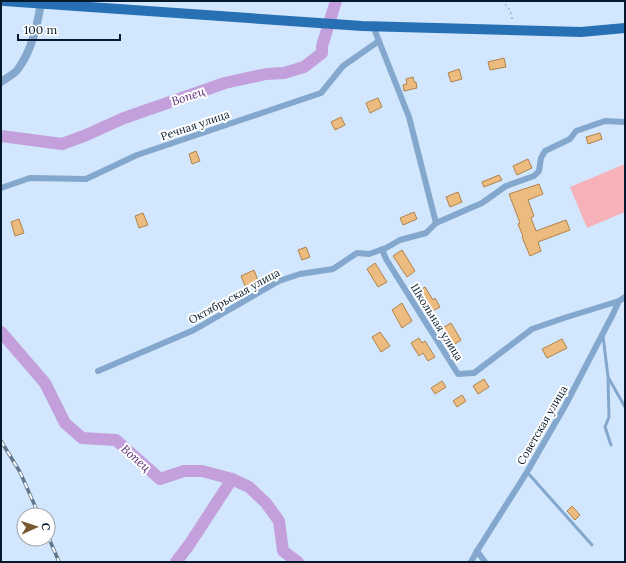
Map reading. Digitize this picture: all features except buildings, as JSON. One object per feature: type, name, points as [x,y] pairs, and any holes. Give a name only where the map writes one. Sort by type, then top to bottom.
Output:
[{"type":"main road","points":[[4,1],[362,26],[581,32],[625,28]]},
{"type":"street","points":[[1,82],[18,70],[27,51],[37,23],[41,3]]},
{"type":"street","points":[[373,26],[409,118],[436,223]]},
{"type":"street","name":"Речная улица","points":[[1,188],[30,178],[86,179],[137,155],[321,93],[343,66],[379,41]]},
{"type":"street","name":"Октябрьская улица","points":[[98,371],[194,330],[279,280],[300,274],[333,269],[357,253],[369,254],[400,240],[426,233],[436,223],[482,203],[506,186],[534,176],[539,170],[541,158],[545,151],[570,139],[576,131],[605,121],[625,122]]},
{"type":"street","name":"Школьная улица","points":[[382,249],[386,259],[458,374],[474,373],[532,329],[619,301]]},
{"type":"street","name":"Советская улица","points":[[471,562],[527,472],[565,406],[619,301],[625,297]]},
{"type":"street","points":[[477,551],[485,562]]},
{"type":"lane","points":[[602,335],[608,377],[609,417],[605,427],[611,445]]},
{"type":"lane","points":[[608,377],[625,407]]},
{"type":"lane","points":[[527,472],[592,545]]},
{"type":"path","points":[[501,1],[505,3],[512,16],[512,30]]},
{"type":"shaded area","points":[[625,164],[625,212],[587,228],[570,187]]},
{"type":"waterway","name":"Вопец","points":[[1,136],[62,144],[124,118],[225,83],[266,74],[284,73],[304,67],[322,53],[322,46],[336,1]]},
{"type":"waterway","name":"Вопец","points":[[1,332],[45,383],[65,423],[82,438],[116,440],[160,479],[184,471],[202,471],[232,479],[249,487],[266,503],[279,521],[283,551],[298,562]]},
{"type":"waterway","points":[[176,562],[189,545],[232,479]]},
{"type":"railway","points":[[1,441],[20,472],[35,507]]},
{"type":"railway","points":[[53,547],[59,562]]}]
